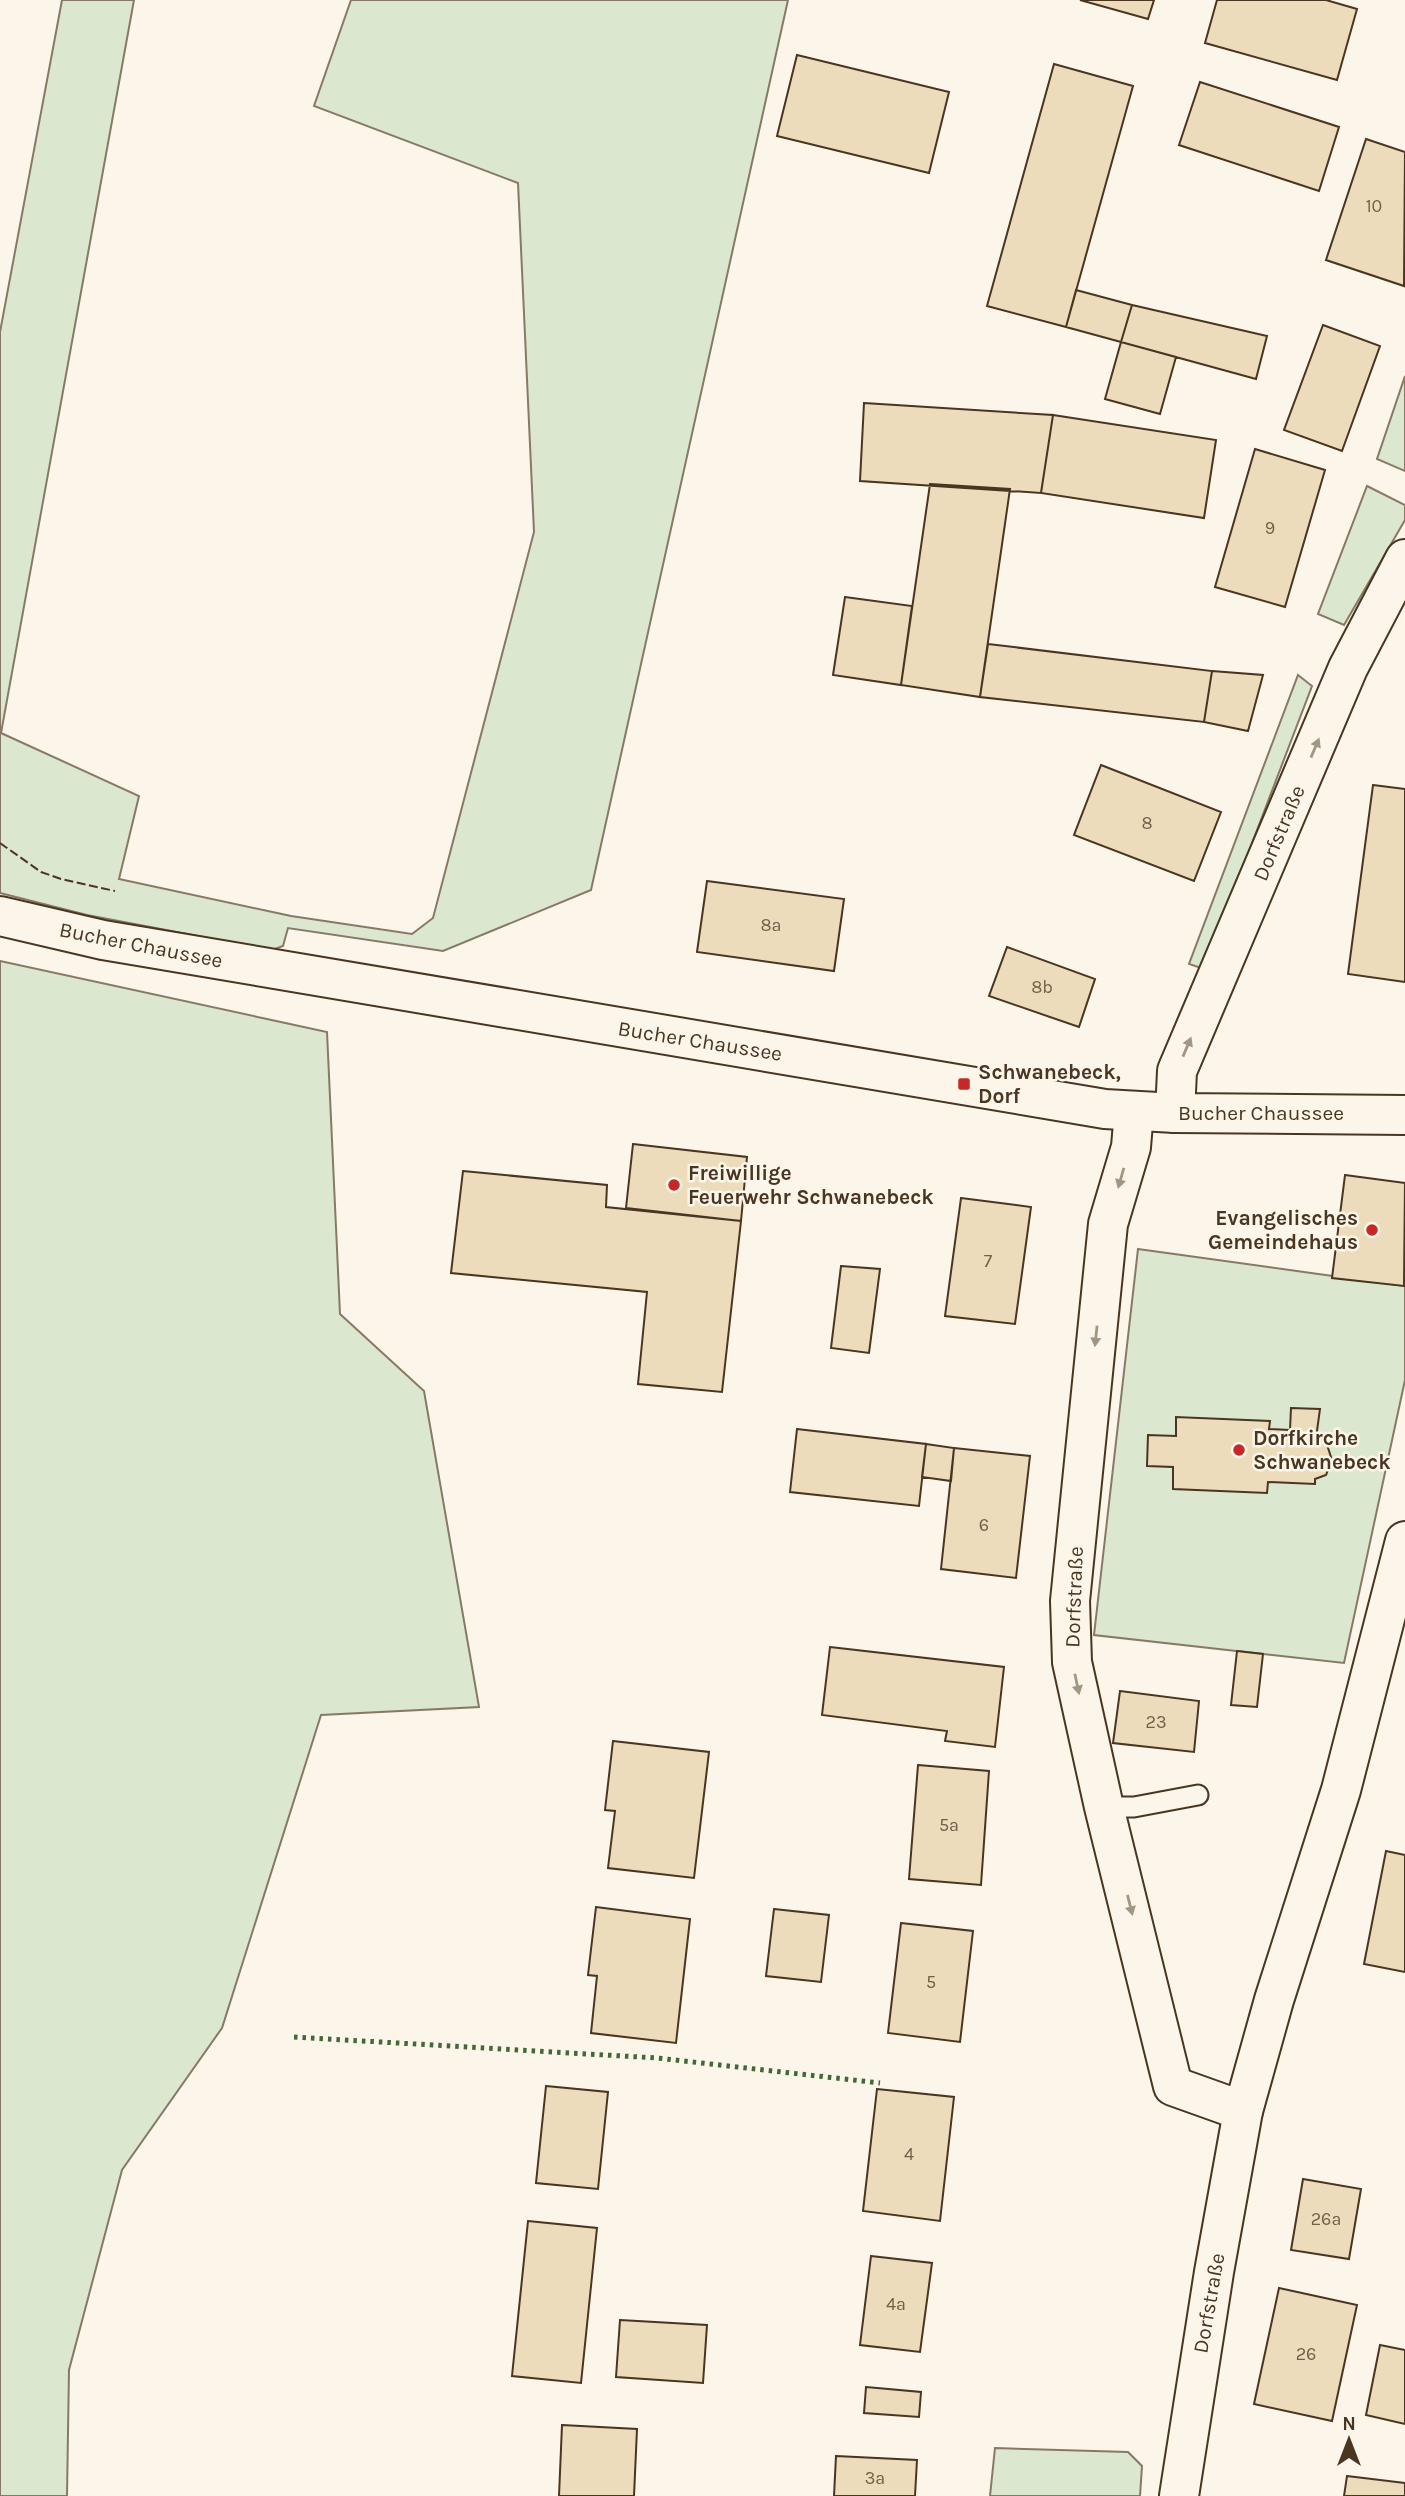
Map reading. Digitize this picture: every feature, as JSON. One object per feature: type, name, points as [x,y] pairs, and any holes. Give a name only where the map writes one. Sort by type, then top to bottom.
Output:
[{"type":"main road","name":"Dorfstraße","points":[[1175,1113],[1177,1071],[1348,668],[1405,559]]},
{"type":"main road","name":"Bucher Chaussee","points":[[0,916],[103,940],[262,968],[1105,1109],[1175,1113],[1405,1115]]},
{"type":"main road","name":"Dorfstraße","points":[[1134,1111],[1131,1146],[1108,1224],[1069,1601],[1072,1662],[1104,1808],[1173,2086],[1243,2111]]},
{"type":"main road","name":"Dorfstraße","points":[[1179,2496],[1213,2272],[1243,2111],[1274,2000],[1341,1790],[1405,1541]]},
{"type":"lane","points":[[1104,1808],[1134,1807],[1198,1796]]},
{"type":"green space","points":[[62,0],[134,0],[1,733],[139,796],[119,879],[291,916],[412,934],[433,918],[534,532],[518,183],[314,106],[351,0],[788,0],[591,890],[443,951],[288,928],[283,946],[272,950],[87,915],[0,893],[0,332]]},
{"type":"green space","points":[[1405,376],[1405,471],[1377,459]]},
{"type":"green space","points":[[1367,486],[1405,505],[1405,520],[1344,625],[1318,614]]},
{"type":"green space","points":[[1298,675],[1312,686],[1204,969],[1189,964]]},
{"type":"green space","points":[[0,961],[327,1032],[340,1314],[424,1391],[479,1707],[321,1715],[222,2028],[122,2170],[69,2370],[67,2496],[0,2496]]},
{"type":"green space","points":[[1138,1249],[1405,1286],[1405,1380],[1344,1663],[1094,1635]]},
{"type":"green space","points":[[995,2448],[1128,2452],[1142,2466],[1140,2496],[990,2496]]},
{"type":"building","points":[[1080,0],[1154,0],[1148,19]]},
{"type":"building","points":[[1217,0],[1326,0],[1357,9],[1337,80],[1205,43]]},
{"type":"building","points":[[797,55],[949,92],[929,173],[777,136]]},
{"type":"building","points":[[1054,64],[1133,86],[1066,327],[987,306]]},
{"type":"building","points":[[1200,82],[1339,127],[1319,191],[1179,145]]},
{"type":"building","points":[[1366,139],[1405,152],[1404,286],[1326,260]]},
{"type":"building","points":[[1076,290],[1132,305],[1121,342],[1066,327]]},
{"type":"building","points":[[1132,305],[1267,336],[1256,379],[1121,342]]},
{"type":"building","points":[[1323,325],[1380,346],[1342,451],[1284,430]]},
{"type":"building","points":[[1121,342],[1176,357],[1160,414],[1105,399]]},
{"type":"building","points":[[864,403],[1053,415],[1041,493],[860,481]]},
{"type":"building","points":[[1053,415],[1216,440],[1204,518],[1041,493]]},
{"type":"building","points":[[1255,449],[1325,470],[1285,607],[1215,587]]},
{"type":"building","points":[[930,484],[1010,489],[980,697],[901,685]]},
{"type":"building","points":[[845,597],[912,606],[901,685],[833,675]]},
{"type":"building","points":[[988,644],[1212,671],[1204,722],[980,697]]},
{"type":"building","points":[[1212,671],[1263,675],[1248,731],[1204,722]]},
{"type":"building","points":[[1101,765],[1221,812],[1194,881],[1074,835]]},
{"type":"building","points":[[1373,785],[1405,789],[1405,982],[1348,974]]},
{"type":"building","points":[[707,881],[844,899],[834,971],[697,952]]},
{"type":"building","points":[[1007,947],[1095,979],[1079,1027],[989,996]]},
{"type":"building","points":[[633,1144],[747,1157],[741,1221],[626,1208]]},
{"type":"building","points":[[463,1171],[607,1185],[606,1207],[741,1221],[722,1392],[638,1384],[647,1292],[451,1273]]},
{"type":"building","name":"Evangelisches Gemeindehaus","points":[[1345,1175],[1405,1183],[1404,1286],[1332,1278]]},
{"type":"building","points":[[961,1198],[1031,1207],[1015,1324],[945,1316]]},
{"type":"building","points":[[841,1266],[880,1269],[869,1353],[831,1348]]},
{"type":"building","name":"Dorfkirche Schwanebeck","points":[[1291,1408],[1320,1409],[1316,1438],[1326,1442],[1332,1460],[1326,1475],[1315,1479],[1315,1484],[1268,1482],[1267,1493],[1173,1489],[1173,1467],[1147,1466],[1148,1435],[1176,1436],[1176,1417],[1270,1421],[1269,1429],[1290,1430]]},
{"type":"building","points":[[797,1429],[926,1444],[919,1506],[790,1492]]},
{"type":"building","points":[[926,1444],[954,1448],[951,1481],[922,1477]]},
{"type":"building","points":[[954,1448],[1030,1456],[1016,1578],[941,1569]]},
{"type":"building","points":[[830,1647],[1004,1667],[995,1747],[945,1741],[947,1731],[822,1715]]},
{"type":"building","points":[[1237,1651],[1263,1654],[1257,1707],[1231,1705]]},
{"type":"building","points":[[1120,1691],[1199,1701],[1194,1752],[1113,1743]]},
{"type":"building","points":[[613,1741],[709,1752],[694,1878],[608,1868],[615,1811],[605,1810]]},
{"type":"building","points":[[918,1765],[989,1771],[981,1885],[909,1879]]},
{"type":"building","points":[[1386,1851],[1405,1855],[1405,1972],[1364,1964]]},
{"type":"building","points":[[596,1907],[690,1919],[676,2043],[591,2033],[597,1976],[588,1975]]},
{"type":"building","points":[[774,1909],[829,1915],[821,1982],[766,1976]]},
{"type":"building","points":[[901,1923],[973,1931],[960,2042],[888,2033]]},
{"type":"building","points":[[546,2086],[608,2092],[598,2189],[536,2183]]},
{"type":"building","points":[[877,2089],[954,2097],[940,2221],[863,2211]]},
{"type":"building","points":[[1303,2179],[1361,2189],[1349,2259],[1291,2250]]},
{"type":"building","points":[[528,2221],[597,2228],[581,2383],[512,2376]]},
{"type":"building","points":[[871,2256],[932,2263],[920,2352],[860,2345]]},
{"type":"building","points":[[1279,2288],[1357,2305],[1332,2421],[1254,2404]]},
{"type":"building","points":[[620,2320],[707,2325],[703,2383],[616,2377]]},
{"type":"building","points":[[1380,2345],[1405,2350],[1405,2424],[1366,2415]]},
{"type":"building","points":[[866,2387],[921,2392],[919,2417],[864,2413]]},
{"type":"building","points":[[562,2425],[637,2429],[634,2496],[559,2496]]},
{"type":"building","points":[[836,2456],[917,2460],[915,2496],[834,2496]]},
{"type":"building","points":[[1347,2476],[1405,2483],[1405,2496],[1344,2496]]},
{"type":"hedge","points":[[294,2037],[657,2058],[880,2083]]},
{"type":"fence","points":[[0,843],[41,872],[115,891]]},
{"type":"place","name":"Schwanebeck, Dorf","points":[[964,1084]]},
{"type":"place","name":"Freiwillige Feuerwehr Schwanebeck","points":[[674,1185]]},
{"type":"place","name":"Evangelisches Gemeindehaus","points":[[1372,1230]]},
{"type":"place","name":"Dorfkirche Schwanebeck","points":[[1239,1450]]}]
